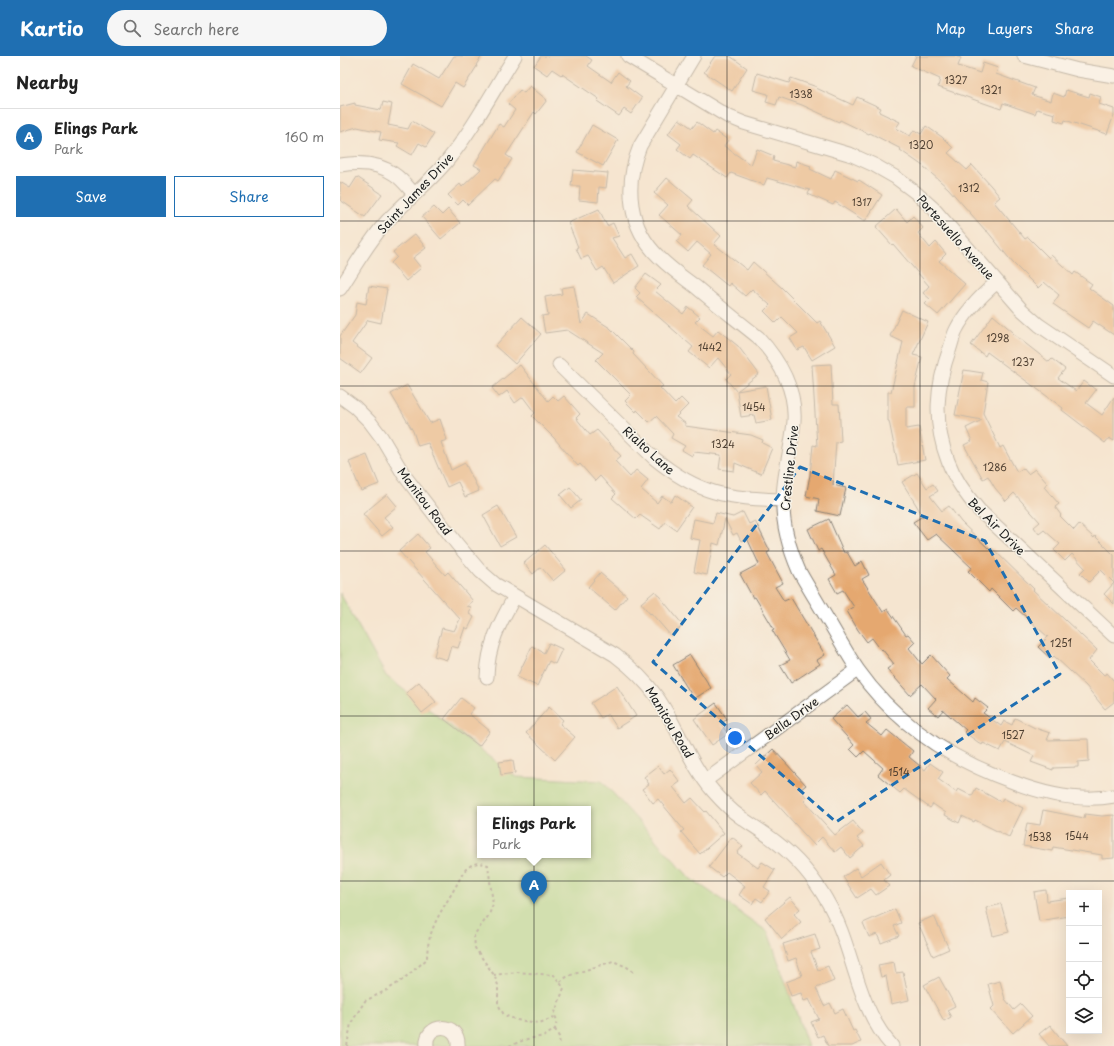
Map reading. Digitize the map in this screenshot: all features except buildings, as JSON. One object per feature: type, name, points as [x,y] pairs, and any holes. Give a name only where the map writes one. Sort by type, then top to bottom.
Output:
[{"type":"street","name":"Saint James Drive","points":[[340,289],[368,245],[386,223],[447,161],[515,56]]},
{"type":"street","name":"Portesuello Avenue","points":[[628,56],[728,116],[744,123],[852,155],[895,177],[933,208],[1021,309],[1039,325],[1114,376]]},
{"type":"street","name":"Crestline Drive","points":[[694,56],[634,158],[630,185],[633,212],[643,237],[660,259],[758,337],[770,350],[780,365],[789,387],[794,416],[783,500],[786,534],[792,555],[803,577],[857,670],[894,711],[915,730],[938,746],[974,767],[1020,785],[1080,798],[1114,796]]},
{"type":"street","points":[[1024,56],[1078,70],[1114,76]]},
{"type":"street","points":[[340,165],[357,163],[383,168],[398,176],[414,194]]},
{"type":"street","name":"Bel Air Drive","points":[[997,282],[975,304],[955,331],[944,364],[940,379],[938,421],[948,462],[954,476],[965,494],[979,510],[1114,636]]},
{"type":"street","name":"Rialto Lane","points":[[559,365],[670,472],[703,489],[723,495],[744,498],[783,500]]},
{"type":"street","name":"Manitou Road","points":[[340,396],[355,407],[370,422],[382,438],[404,475],[457,544],[480,571],[495,584],[615,655],[631,668],[646,682],[658,698],[705,781],[724,803],[791,854],[805,869],[828,902],[837,920],[867,1006],[876,1025],[892,1046]]},
{"type":"street","points":[[487,677],[494,636],[515,596]]},
{"type":"street","name":"Bella Drive","points":[[705,781],[857,670]]},
{"type":"street","points":[[427,1046],[427,1037],[430,1033],[434,1029],[445,1027],[455,1032],[458,1037],[458,1046]]},
{"type":"path","points":[[346,1046],[351,1023],[365,1000],[387,990],[401,981],[427,959],[427,945],[431,930],[447,900],[464,871],[470,865],[480,862],[488,865],[493,904],[489,915],[474,935],[475,948],[494,975],[498,985],[498,1004],[504,1015],[517,1020],[539,1023],[553,1018],[564,988],[554,975],[517,972],[494,975]]},
{"type":"path","points":[[560,982],[568,976],[613,961],[627,967],[635,973]]},
{"type":"path","points":[[554,1014],[556,1020],[555,1029],[559,1037],[560,1046]]},
{"type":"path","points":[[509,1046],[527,1039],[545,1036],[555,1029]]},
{"type":"highlighted area","points":[[800,467],[985,541],[1060,674],[836,822],[653,662]]},
{"type":"green space","points":[[340,593],[386,676],[516,777],[602,781],[689,877],[768,932],[808,1046],[340,1046]]},
{"type":"place","name":"Elings Park","points":[[534,904]]}]
